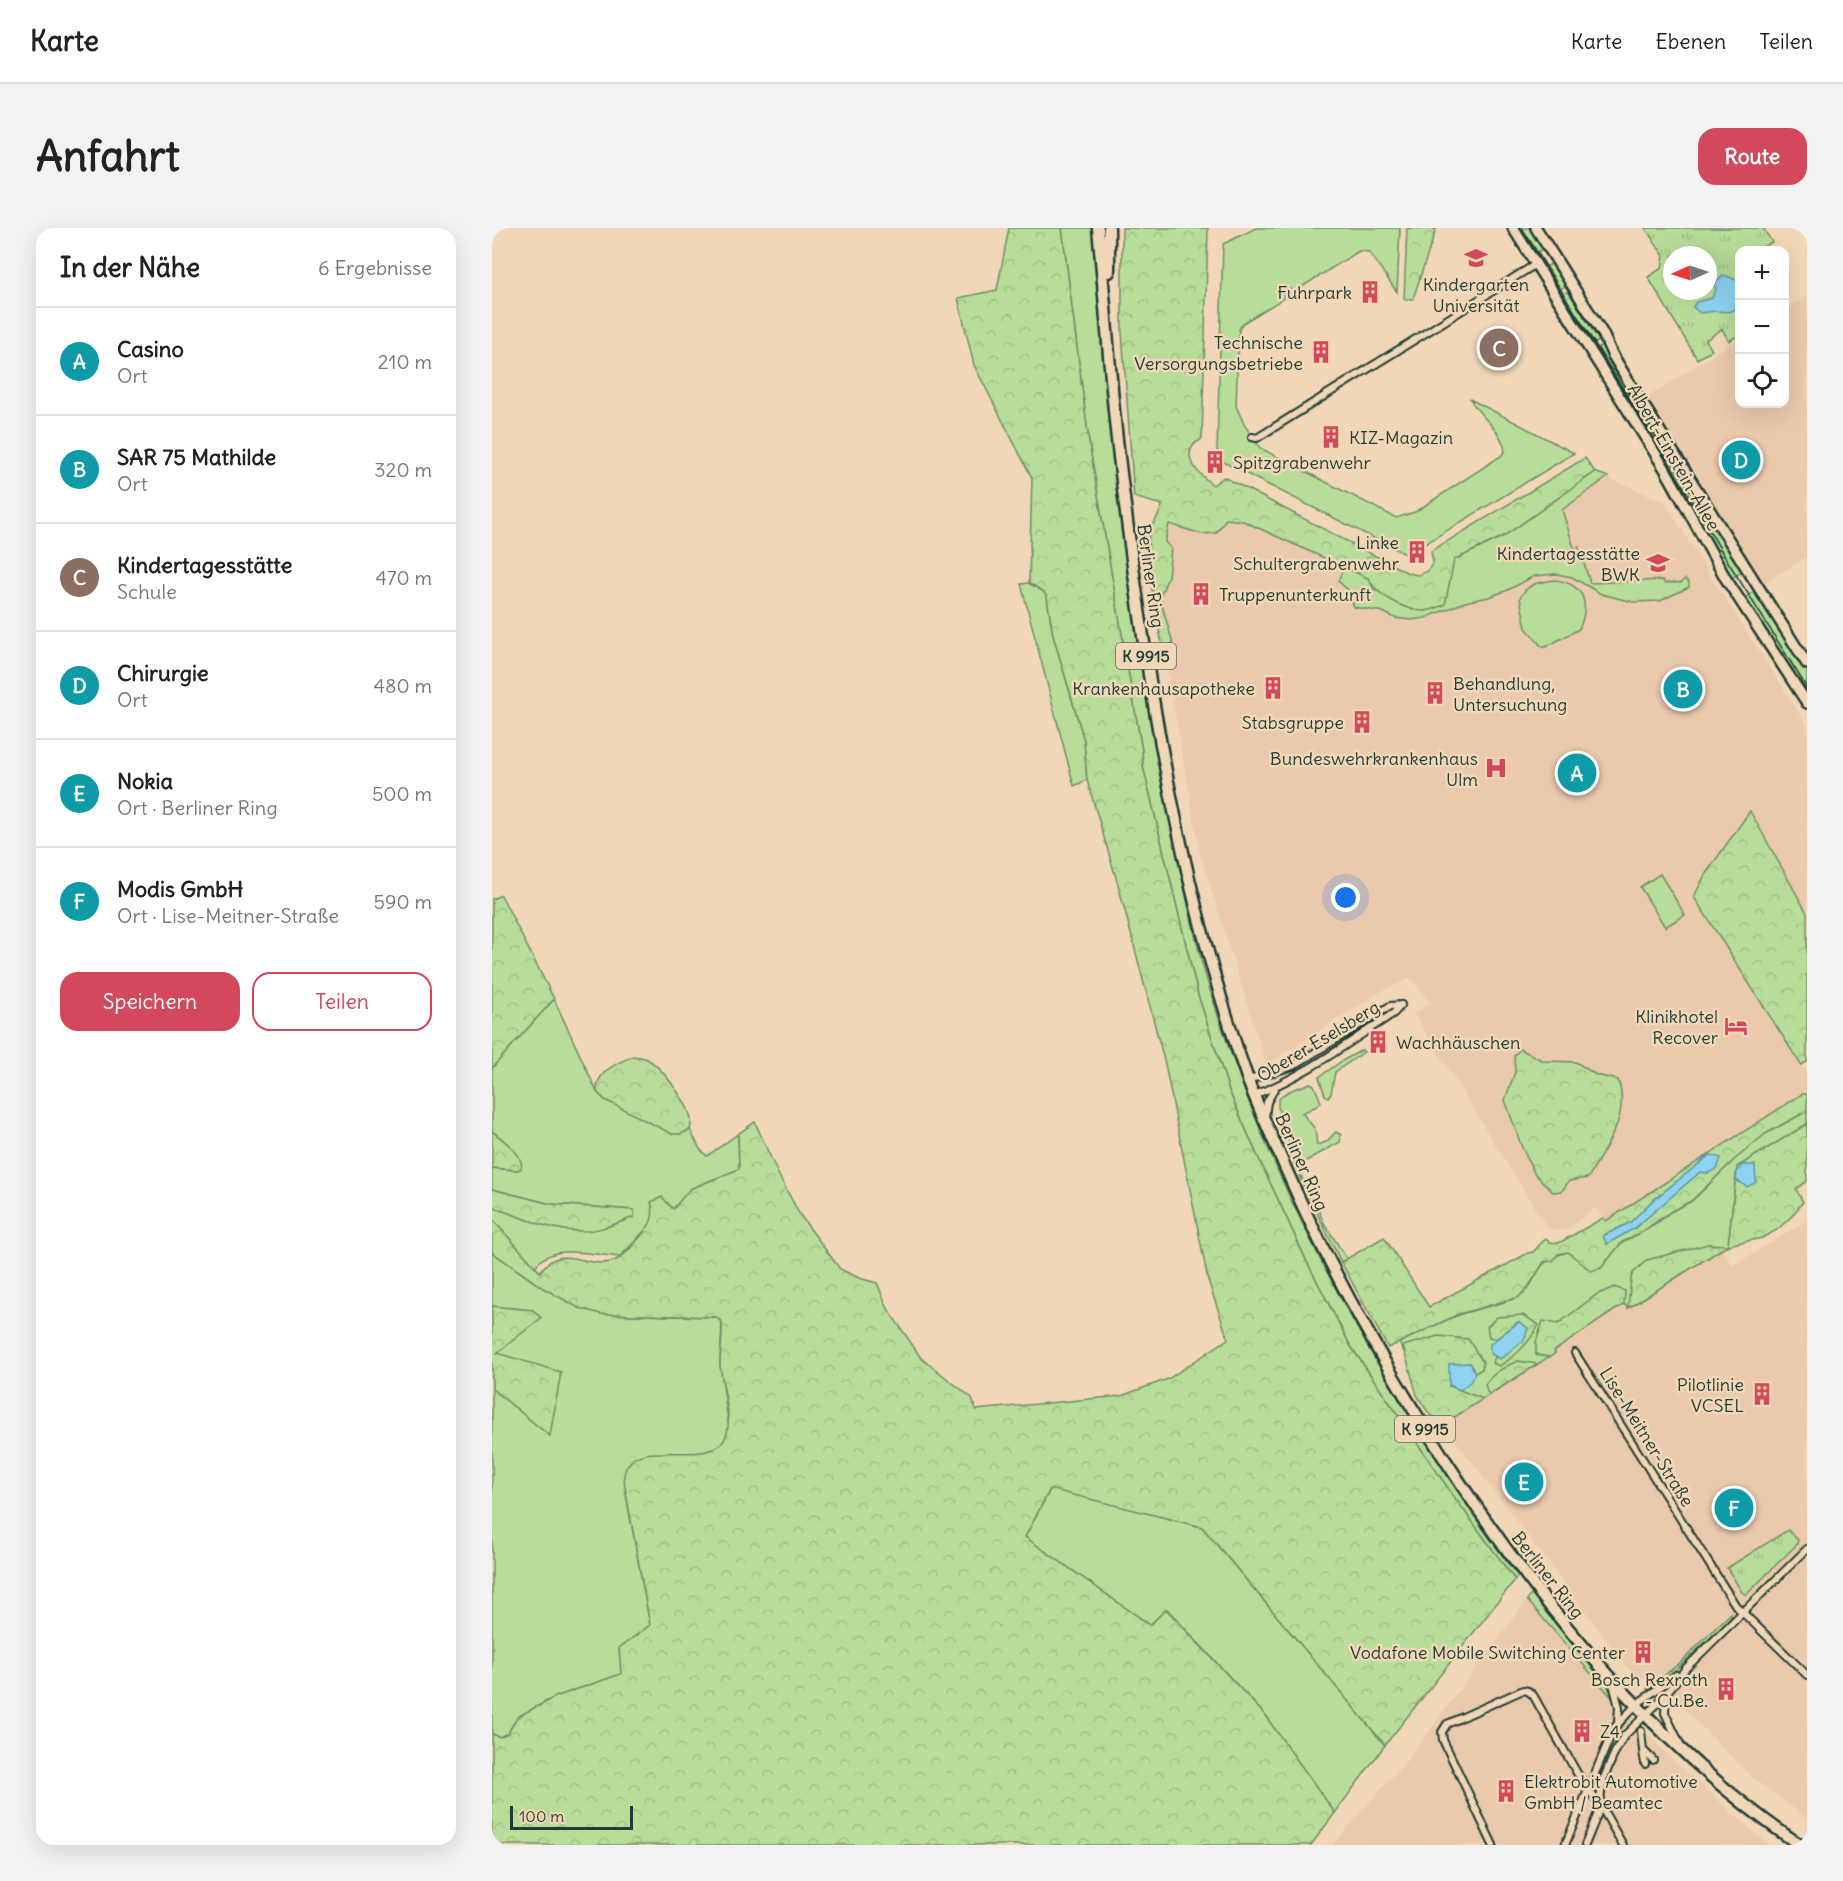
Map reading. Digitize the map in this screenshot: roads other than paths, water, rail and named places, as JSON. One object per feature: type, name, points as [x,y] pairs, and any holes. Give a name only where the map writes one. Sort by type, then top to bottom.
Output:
[{"type":"main road","name":"Berliner Ring","points":[[1098,228],[1119,461],[1138,607],[1161,748],[1184,862],[1214,974],[1248,1080],[1296,1194],[1331,1264],[1396,1383],[1497,1536],[1568,1628],[1637,1704],[1683,1750],[1746,1806],[1800,1845]]},
{"type":"main road","name":"Berliner Ring","points":[[1109,228],[1109,333]]},
{"type":"street","name":"Albert-Einstein-Allee","points":[[1513,228],[1665,469],[1720,569],[1807,703]]},
{"type":"street","name":"Albert-Einstein-Allee","points":[[1536,228],[1603,334],[1617,362],[1807,664]]},
{"type":"street","points":[[1252,437],[1257,438],[1552,254]]},
{"type":"street","name":"Oberer Eselsberg","points":[[1248,1080],[1293,1066],[1390,1006],[1401,1005],[1394,1013],[1317,1063],[1276,1086],[1254,1095]]},
{"type":"street","points":[[1265,1121],[1267,1102],[1276,1086]]},
{"type":"street","name":"Lise-Meitner-Straße","points":[[1575,1353],[1742,1613],[1807,1675]]},
{"type":"street","points":[[1585,1845],[1599,1804],[1602,1784],[1615,1752],[1627,1733],[1661,1700],[1686,1668],[1807,1549]]},
{"type":"street","points":[[1565,1845],[1607,1742],[1617,1724],[1637,1704],[1686,1668]]},
{"type":"street","points":[[1607,1672],[1619,1702],[1617,1724]]},
{"type":"street","points":[[1493,1845],[1444,1743],[1442,1732],[1447,1724],[1514,1692],[1526,1690],[1533,1695],[1577,1773],[1599,1804],[1623,1845]]},
{"type":"street","points":[[1667,1690],[1665,1713],[1683,1750]]},
{"type":"street","points":[[1641,1731],[1645,1764]]},
{"type":"street","points":[[1643,1750],[1653,1760]]},
{"type":"water","points":[[1724,275],[1735,279],[1735,309],[1700,313],[1693,307],[1696,302],[1717,300],[1717,282]]},
{"type":"water","points":[[1710,1155],[1721,1158],[1717,1169],[1708,1173],[1700,1172],[1635,1228],[1607,1244],[1603,1236],[1631,1222],[1651,1202]]},
{"type":"water","points":[[1742,1165],[1755,1165],[1756,1182],[1747,1187],[1736,1180],[1737,1172]]},
{"type":"water","points":[[1519,1322],[1528,1328],[1524,1340],[1500,1359],[1490,1353],[1490,1344]]},
{"type":"water","points":[[1470,1363],[1475,1373],[1470,1382],[1460,1390],[1449,1385],[1449,1364]]},
{"type":"tram line","points":[[1522,228],[1665,455],[1725,557],[1807,688]]},
{"type":"place","name":"Kindergarten Universität","points":[[1476,258]]},
{"type":"place","name":"Fuhrpark","points":[[1370,292]]},
{"type":"place","name":"Kindertagesstätte","points":[[1499,348]]},
{"type":"place","name":"Technische Versorgungsbetriebe","points":[[1321,352]]},
{"type":"place","name":"KIZ-Magazin","points":[[1331,437]]},
{"type":"place","name":"Chirurgie","points":[[1741,460]]},
{"type":"place","name":"Spitzgrabenwehr","points":[[1215,462]]},
{"type":"place","name":"Linke Schultergrabenwehr","points":[[1417,552]]},
{"type":"place","name":"Kindertagesstätte BWK","points":[[1658,563]]},
{"type":"place","name":"Truppenunterkunft","points":[[1201,594]]},
{"type":"place","name":"Krankenhausapotheke","points":[[1273,688]]},
{"type":"place","name":"SAR 75 Mathilde","points":[[1683,689]]},
{"type":"place","name":"Behandlung, Untersuchung","points":[[1435,693]]},
{"type":"place","name":"Stabsgruppe","points":[[1362,722]]},
{"type":"place","name":"Bundeswehrkrankenhaus Ulm","points":[[1496,768]]},
{"type":"place","name":"Casino","points":[[1577,773]]},
{"type":"place","name":"Klinikhotel Recover","points":[[1736,1026]]},
{"type":"place","name":"Wachhäuschen","points":[[1378,1042]]},
{"type":"place","name":"Pilotlinie VCSEL","points":[[1762,1394]]},
{"type":"place","name":"Nokia","points":[[1524,1482]]},
{"type":"place","name":"Modis GmbH","points":[[1734,1508]]},
{"type":"place","name":"Vodafone Mobile Switching Center","points":[[1643,1652]]},
{"type":"place","name":"Bosch Rexroth - Cu.Be.","points":[[1726,1689]]},
{"type":"place","name":"Z4","points":[[1582,1731]]},
{"type":"place","name":"Elektrobit Automotive GmbH / Beamtec","points":[[1506,1791]]}]
